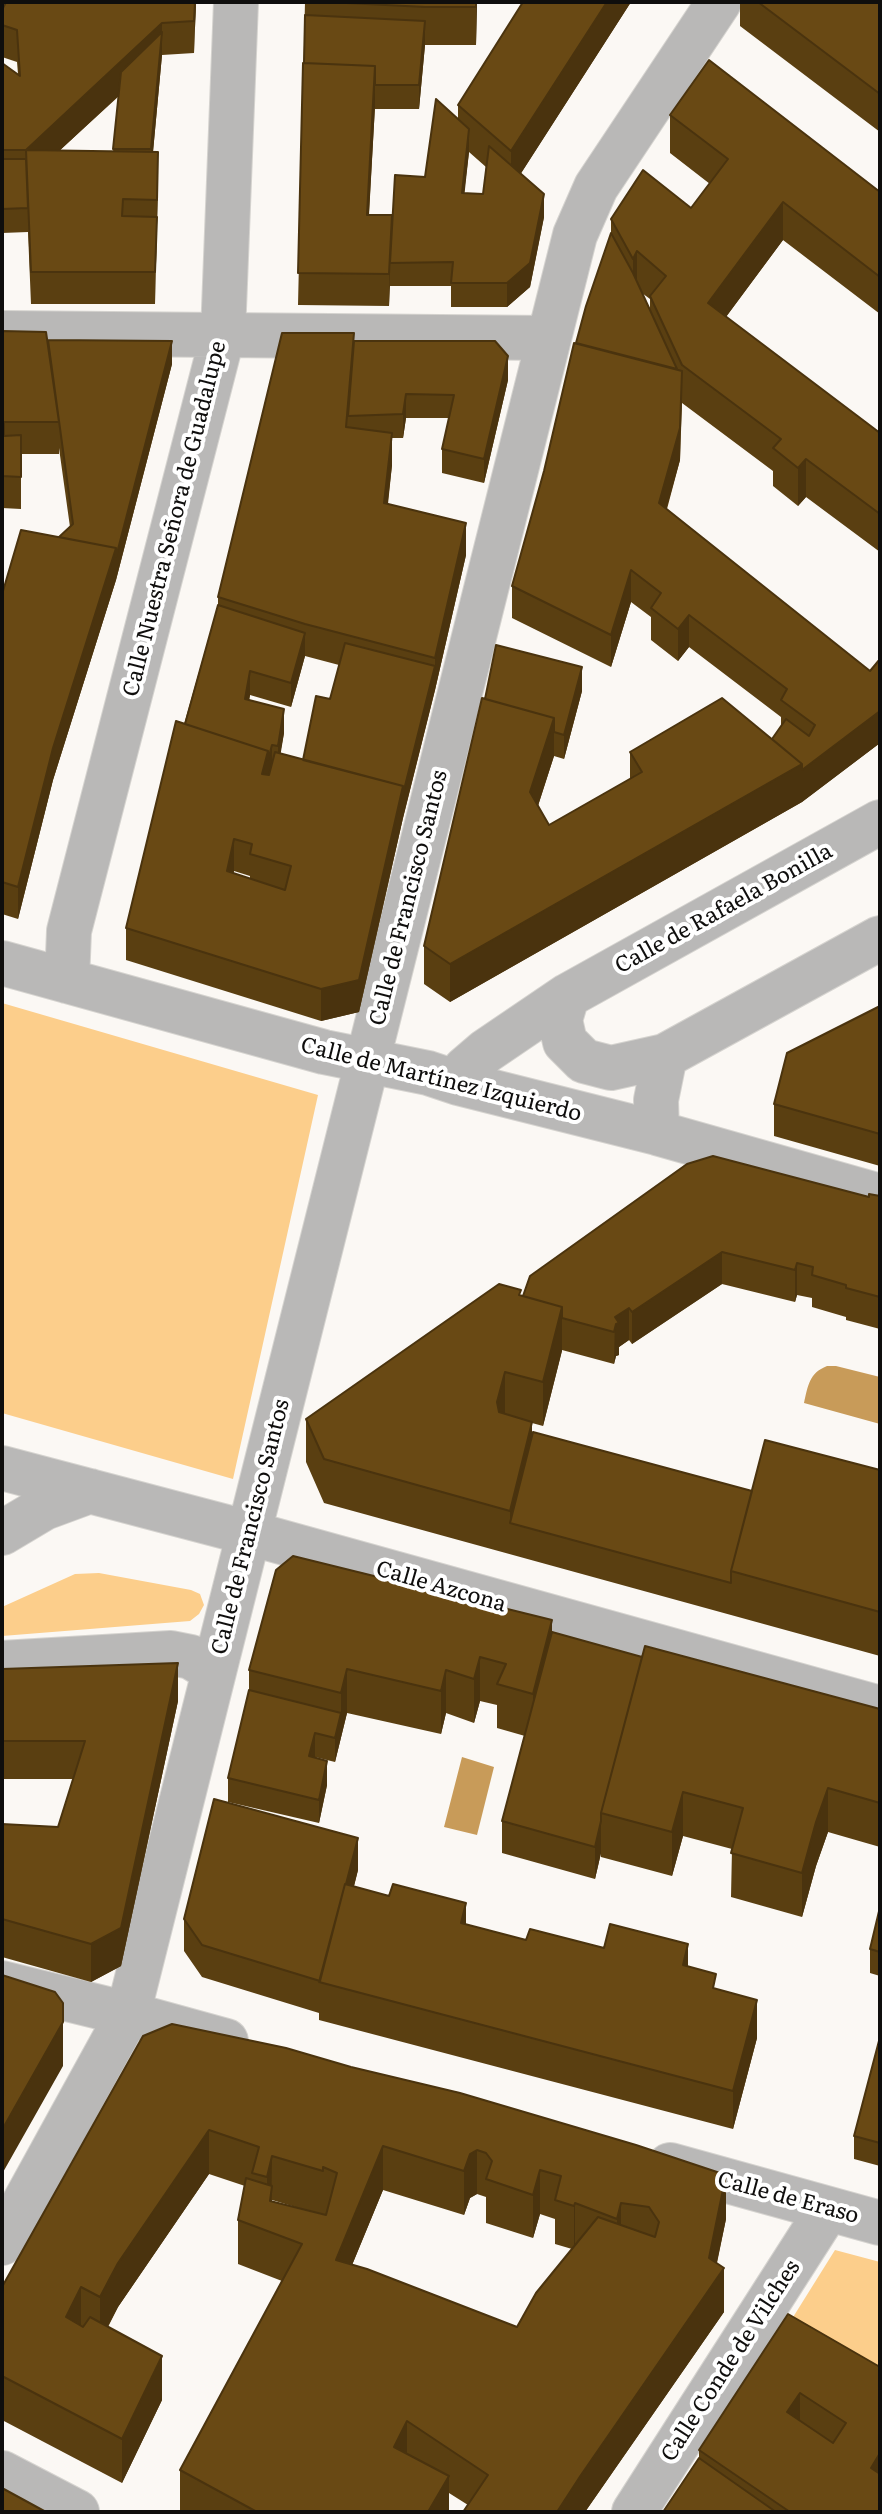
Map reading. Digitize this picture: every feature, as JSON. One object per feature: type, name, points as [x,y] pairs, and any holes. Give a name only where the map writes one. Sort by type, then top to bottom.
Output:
[{"type":"street","name":"Calle Nuestra Señora de Guadalupe","points":[[67,981],[69,931],[223,334],[236,2]]},
{"type":"street","name":"Calle de Francisco Santos","points":[[2,2243],[128,2014],[575,235],[596,187],[719,2]]},
{"type":"street","points":[[2,333],[549,338]]},
{"type":"street","name":"Calle de Rafaela Bonilla","points":[[458,1083],[465,1069],[486,1051],[567,996],[880,822]]},
{"type":"street","points":[[567,996],[560,1020],[565,1042],[584,1061],[611,1068],[665,1056],[880,938]]},
{"type":"street","name":"Calle de Martínez Izquierdo","points":[[2,963],[324,1052],[428,1073],[657,1133],[880,1196]]},
{"type":"street","points":[[657,1133],[656,1100],[665,1056]]},
{"type":"street","name":"Calle Azcona","points":[[2,1468],[249,1533],[880,1708]]},
{"type":"street","points":[[2,1533],[44,1508],[90,1491]]},
{"type":"street","points":[[2,1663],[171,1653],[191,1657],[214,1671]]},
{"type":"street","points":[[2,1983],[265,2052]]},
{"type":"street","name":"Calle de Eraso","points":[[630,2154],[880,2223]]},
{"type":"street","name":"Calle Conde de Vilches","points":[[634,2512],[828,2209]]},
{"type":"street","points":[[2,2473],[77,2512]]},
{"type":"shaded area","points":[[2,1003],[318,1095],[233,1479],[2,1413]]},
{"type":"shaded area","points":[[827,1366],[880,1377],[880,1424],[804,1403],[813,1376]]},
{"type":"shaded area","points":[[99,1573],[191,1590],[200,1594],[204,1605],[190,1621],[2,1636],[2,1607],[75,1574]]},
{"type":"shaded area","points":[[462,1757],[494,1767],[477,1835],[444,1827]]},
{"type":"shaded area","points":[[835,2250],[880,2262],[880,2374],[790,2322]]},
{"type":"building","points":[[6,2],[195,2],[194,21],[162,23],[26,150],[2,150],[2,63],[20,76],[17,30],[2,25],[2,10]]},
{"type":"building","points":[[327,2],[476,2],[476,7],[425,7]]},
{"type":"building","points":[[523,2],[607,2],[511,151],[458,105]]},
{"type":"building","points":[[758,2],[880,2],[880,94]]},
{"type":"building","points":[[305,15],[425,21],[419,85],[375,85],[375,66],[304,63]]},
{"type":"building","points":[[162,32],[151,149],[113,149],[121,72]]},
{"type":"building","points":[[709,60],[880,192],[880,277],[783,202],[708,303],[880,433],[880,514],[806,459],[798,468],[773,448],[781,439],[682,365],[650,296],[666,276],[637,251],[633,259],[611,219],[643,170],[691,208],[728,159],[670,115]]},
{"type":"building","points":[[303,63],[375,66],[367,215],[392,215],[389,274],[298,273]]},
{"type":"building","points":[[436,99],[469,129],[462,193],[483,194],[489,146],[544,194],[530,263],[507,283],[451,283],[453,262],[390,263],[395,175],[425,177]]},
{"type":"building","points":[[26,150],[158,152],[157,200],[123,199],[122,216],[157,217],[155,272],[31,272]]},
{"type":"building","points":[[2,159],[26,159],[28,208],[2,209]]},
{"type":"building","points":[[611,233],[633,273],[677,369],[576,343]]},
{"type":"building","points":[[2,331],[46,332],[59,422],[4,422],[4,436],[21,435],[21,477],[2,476]]},
{"type":"building","points":[[282,333],[354,333],[346,427],[392,433],[384,503],[466,523],[435,658],[305,624],[218,597]]},
{"type":"building","points":[[48,340],[172,341],[116,557],[116,548],[59,537],[73,524]]},
{"type":"building","points":[[354,341],[495,341],[508,356],[484,459],[442,449],[454,395],[406,394],[403,414],[348,416]]},
{"type":"building","points":[[574,343],[682,371],[680,428],[659,503],[870,671],[880,659],[880,711],[802,770],[802,764],[772,739],[786,719],[809,736],[815,725],[781,700],[787,689],[689,615],[678,629],[651,608],[661,593],[631,570],[611,635],[512,586],[544,471]]},
{"type":"building","points":[[21,530],[116,548],[53,748],[18,887],[2,882],[2,591]]},
{"type":"building","points":[[218,605],[305,633],[291,683],[250,671],[245,699],[284,709],[278,746],[272,745],[268,760],[268,751],[185,724]]},
{"type":"building","points":[[345,643],[435,666],[403,794],[403,786],[303,760],[316,696],[330,699]]},
{"type":"building","points":[[496,645],[582,667],[564,735],[554,732],[554,718],[485,699]]},
{"type":"building","points":[[482,698],[554,718],[530,792],[549,825],[642,772],[630,752],[722,698],[802,764],[450,964],[424,946]]},
{"type":"building","points":[[176,721],[268,751],[262,774],[269,775],[275,752],[403,786],[359,980],[321,989],[126,928]],"holes":[[[234,839],[252,844],[250,854],[291,866],[285,890],[227,871]]]},
{"type":"building","points":[[880,1006],[880,1134],[774,1104],[787,1053]]},
{"type":"building","points":[[713,1156],[869,1197],[869,1194],[880,1196],[880,1297],[812,1275],[813,1267],[797,1263],[795,1270],[722,1252],[632,1312],[629,1308],[615,1317],[619,1323],[614,1332],[562,1318],[562,1307],[523,1296],[530,1276],[687,1164]]},
{"type":"building","points":[[499,1284],[521,1290],[519,1295],[562,1307],[543,1382],[505,1372],[497,1402],[499,1412],[532,1422],[510,1511],[324,1459],[306,1419]]},
{"type":"building","points":[[533,1432],[752,1491],[731,1571],[731,1583],[510,1523]]},
{"type":"building","points":[[765,1440],[880,1470],[880,1612],[731,1571]]},
{"type":"building","points":[[293,1556],[552,1620],[533,1694],[497,1684],[506,1664],[480,1657],[474,1679],[446,1670],[441,1691],[347,1669],[341,1693],[249,1670],[276,1570]]},
{"type":"building","points":[[552,1632],[642,1657],[595,1847],[502,1821]]},
{"type":"building","points":[[645,1646],[880,1709],[880,1803],[828,1788],[802,1873],[731,1853],[743,1808],[683,1792],[672,1832],[601,1813]]},
{"type":"building","points":[[178,1663],[121,1928],[91,1944],[2,1919],[2,1824],[58,1827],[85,1741],[2,1741],[2,1669]]},
{"type":"building","points":[[249,1690],[341,1713],[335,1738],[315,1733],[309,1756],[327,1761],[319,1800],[228,1778]]},
{"type":"building","points":[[214,1799],[358,1838],[320,1981],[202,1945],[184,1919]]},
{"type":"building","points":[[345,1884],[389,1896],[393,1884],[466,1903],[461,1923],[526,1940],[530,1929],[604,1948],[610,1924],[688,1944],[683,1965],[716,1974],[713,1988],[757,2000],[733,2091],[319,1982]]},
{"type":"building","points":[[880,1907],[880,1952],[870,1949]]},
{"type":"building","points":[[2,1975],[55,1992],[63,2003],[63,2022],[2,2130]]},
{"type":"building","points":[[172,2024],[286,2048],[460,2093],[726,2175],[709,2258],[724,2268],[557,2512],[463,2512],[488,2475],[407,2421],[394,2447],[449,2476],[428,2512],[257,2512],[180,2470],[302,2244],[238,2220],[246,2178],[272,2186],[270,2201],[326,2215],[337,2173],[272,2156],[267,2177],[252,2173],[259,2147],[209,2130],[118,2263],[100,2297],[81,2287],[66,2317],[83,2327],[90,2317],[162,2356],[122,2439],[2,2376],[2,2287],[143,2036]],"holes":[[[383,2146],[464,2171],[470,2154],[477,2150],[486,2153],[492,2161],[486,2179],[533,2195],[540,2170],[561,2176],[555,2200],[574,2206],[575,2203],[617,2219],[621,2203],[649,2207],[659,2222],[655,2237],[598,2217],[536,2293],[517,2327],[336,2260]]]},
{"type":"building","points":[[880,2037],[880,2143],[854,2136]]},
{"type":"building","points":[[788,2314],[880,2367],[880,2453],[871,2468],[880,2474],[880,2512],[790,2512],[699,2450]],"holes":[[[800,2393],[846,2423],[833,2443],[787,2412]]]},
{"type":"building","points":[[699,2458],[776,2512],[663,2512]]},
{"type":"building","points":[[2,2488],[46,2512],[2,2512]]}]
